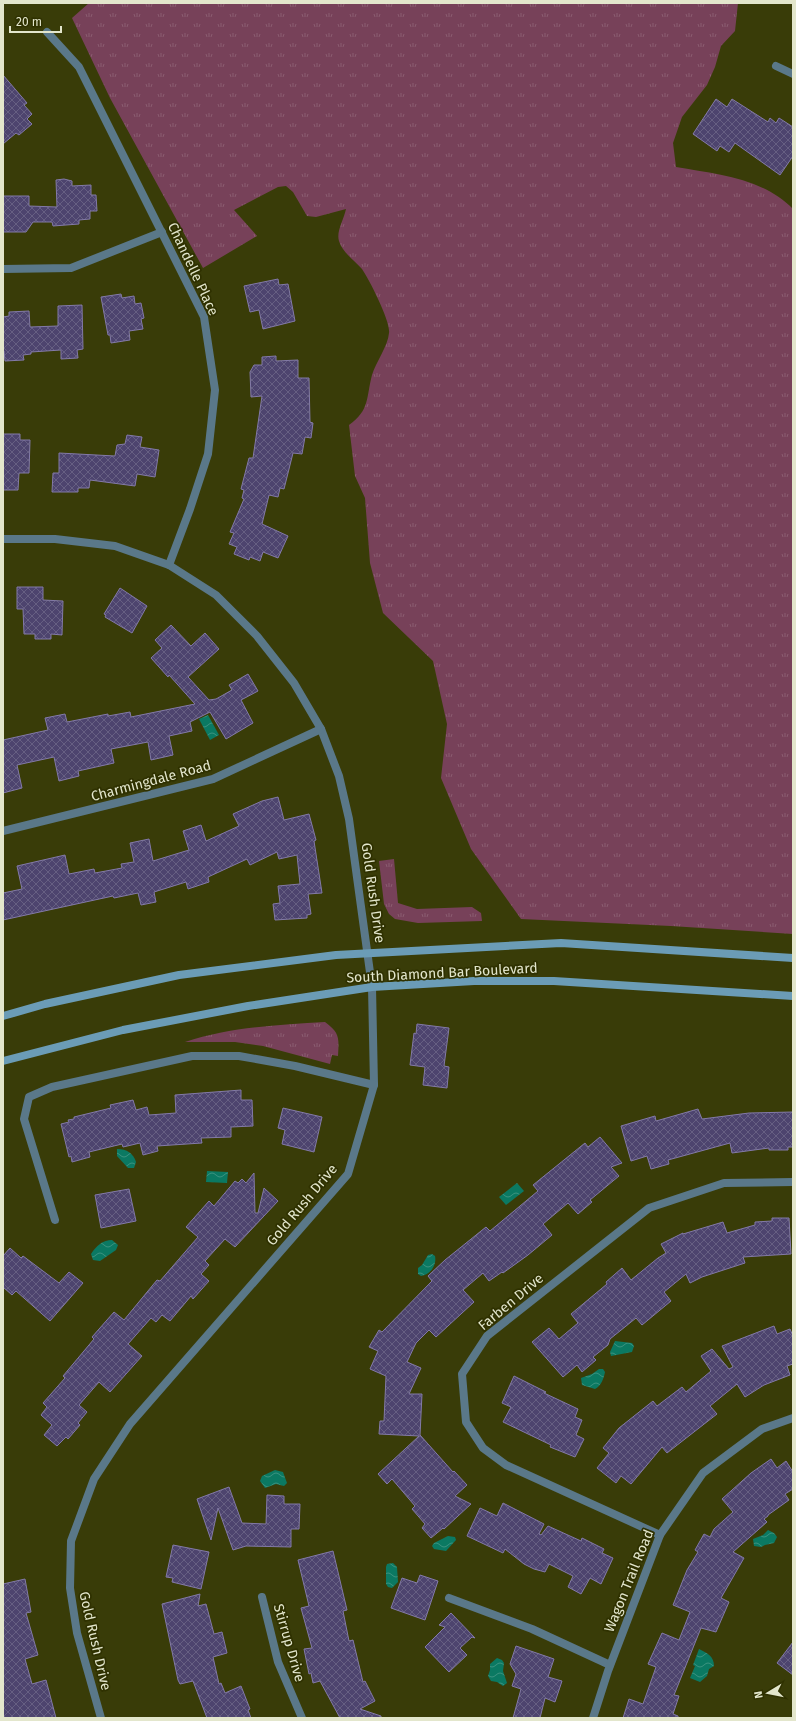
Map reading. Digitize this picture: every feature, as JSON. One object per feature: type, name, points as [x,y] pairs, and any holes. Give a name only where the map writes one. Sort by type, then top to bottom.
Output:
[{"type":"main road","name":"South Diamond Bar Boulevard","points":[[3,1016],[45,1004],[179,975],[368,952],[561,943],[793,958]]},
{"type":"main road","name":"South Diamond Bar Boulevard","points":[[3,1061],[122,1030],[248,1006],[372,987],[474,981],[554,981],[793,996]]},
{"type":"street","name":"Chandelle Place","points":[[47,32],[79,67],[204,318],[215,390],[208,454],[190,509],[169,565]]},
{"type":"street","points":[[776,66],[793,74]]},
{"type":"street","points":[[3,269],[71,268],[162,232]]},
{"type":"street","name":"Gold Rush Drive","points":[[3,539],[55,539],[115,546],[169,565],[216,595],[257,636],[294,683],[321,729],[339,776],[349,819],[372,987],[374,1085],[348,1174],[130,1424],[94,1480],[71,1541],[70,1588],[77,1634],[101,1718]]},
{"type":"street","name":"Charmingdale Road","points":[[3,831],[213,779],[321,729]]},
{"type":"street","points":[[55,1220],[24,1119],[30,1097],[52,1086],[192,1056],[240,1056],[295,1066],[374,1085]]},
{"type":"street","name":"Farben Drive","points":[[660,1535],[506,1465],[483,1448],[466,1422],[462,1374],[487,1336],[649,1208],[724,1183],[793,1182]]},
{"type":"street","name":"Wagon Trail Road","points":[[593,1718],[610,1665],[660,1535],[703,1473],[762,1429],[793,1418]]},
{"type":"street","name":"Stirrup Drive","points":[[262,1597],[278,1662],[302,1718]]},
{"type":"street","points":[[450,1598],[532,1629],[610,1665]]},
{"type":"green space","points":[[89,3],[738,3],[735,31],[721,46],[715,67],[707,85],[682,117],[673,143],[676,167],[723,175],[753,184],[768,190],[793,209],[793,934],[671,926],[521,919],[471,849],[441,778],[447,724],[433,661],[383,613],[370,563],[365,498],[355,476],[349,425],[361,414],[364,409],[372,375],[388,338],[389,328],[379,301],[365,274],[346,253],[339,241],[339,230],[346,209],[316,217],[307,216],[293,192],[286,186],[278,187],[234,210],[257,236],[203,268],[110,98],[72,18]]},
{"type":"green space","points":[[394,859],[398,903],[417,909],[472,907],[481,913],[482,921],[418,923],[395,919],[389,914],[384,904],[379,861]]},
{"type":"green space","points":[[325,1022],[334,1029],[338,1036],[338,1056],[332,1055],[330,1064],[263,1046],[235,1042],[185,1042],[237,1030]]},
{"type":"water","points":[[208,715],[219,735],[210,740],[199,719]]},
{"type":"water","points":[[117,1149],[127,1151],[133,1156],[136,1162],[134,1168],[128,1168],[117,1156]]},
{"type":"water","points":[[207,1171],[228,1172],[227,1183],[206,1182]]},
{"type":"water","points":[[517,1183],[524,1191],[506,1205],[499,1197]]},
{"type":"water","points":[[112,1240],[118,1245],[116,1250],[100,1261],[93,1260],[91,1254],[95,1248],[103,1242]]},
{"type":"water","points":[[432,1254],[435,1256],[434,1266],[430,1272],[421,1276],[418,1274],[418,1268],[422,1265],[428,1255]]},
{"type":"water","points":[[615,1341],[632,1343],[634,1346],[632,1352],[611,1356],[610,1352]]},
{"type":"water","points":[[599,1369],[603,1369],[605,1372],[599,1386],[595,1389],[582,1385],[581,1378],[592,1374]]},
{"type":"water","points":[[275,1470],[283,1472],[287,1483],[284,1486],[276,1484],[265,1488],[260,1481],[262,1476]]},
{"type":"water","points":[[768,1530],[774,1533],[777,1537],[774,1543],[761,1547],[754,1546],[753,1539],[763,1535]]},
{"type":"water","points":[[448,1536],[455,1537],[456,1540],[446,1551],[434,1549],[432,1546],[434,1543]]},
{"type":"water","points":[[393,1563],[397,1567],[398,1582],[392,1588],[388,1587],[386,1584],[386,1567],[387,1564]]},
{"type":"water","points":[[699,1649],[711,1657],[714,1663],[714,1666],[709,1669],[707,1676],[700,1682],[690,1678],[695,1666],[693,1665]]},
{"type":"water","points":[[497,1658],[502,1660],[504,1663],[503,1671],[507,1683],[503,1686],[497,1682],[491,1681],[488,1676],[490,1664]]},
{"type":"building","points":[[3,75],[27,103],[24,105],[32,114],[27,119],[32,124],[19,135],[16,133],[3,144]]},
{"type":"building","points":[[716,99],[727,107],[732,99],[768,122],[770,118],[776,123],[779,118],[793,127],[793,156],[780,175],[735,143],[729,152],[720,146],[717,151],[693,134]]},
{"type":"building","points":[[64,179],[72,181],[72,186],[91,185],[91,195],[96,195],[97,211],[90,211],[90,219],[79,220],[79,224],[53,226],[52,222],[33,222],[26,232],[3,232],[3,196],[29,196],[29,206],[57,207],[56,180]]},
{"type":"building","points":[[278,279],[279,285],[288,284],[295,321],[263,329],[259,310],[250,312],[244,286]]},
{"type":"building","points":[[121,294],[122,298],[134,296],[135,304],[141,303],[144,318],[141,319],[143,329],[129,331],[130,340],[111,343],[110,335],[108,335],[101,297]]},
{"type":"building","points":[[82,305],[83,349],[77,350],[78,358],[61,359],[61,350],[31,352],[31,354],[23,355],[24,360],[5,361],[3,351],[3,317],[9,316],[9,312],[29,311],[30,327],[58,326],[58,306]]},
{"type":"building","points":[[276,356],[276,361],[298,360],[298,378],[309,378],[310,422],[313,423],[311,438],[305,437],[302,454],[293,453],[284,489],[280,488],[278,497],[269,495],[262,524],[288,536],[278,558],[263,552],[260,561],[250,557],[249,560],[234,554],[237,547],[229,544],[234,533],[230,532],[244,499],[242,498],[244,490],[241,489],[249,458],[253,458],[262,396],[251,397],[250,372],[254,365],[262,365],[262,357]]},
{"type":"building","points":[[3,434],[20,434],[20,440],[30,440],[29,473],[19,473],[18,490],[3,490]]},
{"type":"building","points":[[127,435],[142,437],[140,447],[159,450],[155,477],[137,474],[135,486],[90,480],[89,488],[78,488],[78,492],[52,492],[53,473],[59,473],[59,453],[115,456],[117,445],[125,444]]},
{"type":"building","points":[[17,587],[43,587],[43,600],[63,601],[62,635],[51,634],[51,639],[35,639],[35,634],[24,634],[23,609],[17,609]]},
{"type":"building","points":[[120,588],[147,606],[132,633],[105,617],[106,615],[104,614]]},
{"type":"building","points":[[171,625],[191,646],[205,633],[219,649],[188,677],[209,700],[216,699],[232,690],[229,685],[248,674],[258,691],[241,700],[253,723],[226,739],[210,712],[190,722],[192,731],[169,736],[173,755],[151,760],[148,742],[111,749],[114,763],[78,771],[79,776],[59,781],[54,757],[17,765],[22,788],[3,793],[3,740],[48,730],[45,718],[65,714],[67,722],[108,714],[108,716],[130,712],[131,717],[195,704],[169,675],[168,677],[151,658],[162,648],[155,640]]},
{"type":"building","points":[[278,797],[284,820],[309,814],[316,840],[314,841],[322,893],[308,894],[311,914],[307,915],[307,918],[275,920],[273,904],[280,903],[278,886],[300,884],[297,855],[279,859],[277,852],[250,865],[247,859],[208,877],[209,882],[188,889],[186,882],[154,892],[156,902],[141,905],[138,893],[114,898],[113,896],[3,920],[3,893],[22,889],[17,866],[65,855],[69,874],[94,869],[95,873],[122,868],[121,864],[134,862],[130,843],[149,839],[153,861],[189,850],[183,831],[201,825],[206,841],[239,826],[233,814],[262,801]]},
{"type":"building","points":[[417,1024],[449,1028],[444,1066],[449,1067],[447,1088],[423,1085],[425,1067],[410,1065],[414,1033],[416,1034]]},
{"type":"building","points":[[241,1090],[241,1100],[252,1100],[253,1126],[231,1127],[231,1137],[201,1138],[202,1143],[157,1146],[158,1151],[143,1155],[140,1143],[123,1147],[122,1144],[89,1152],[90,1157],[72,1162],[71,1156],[69,1157],[61,1124],[69,1122],[68,1120],[74,1119],[74,1117],[111,1108],[110,1105],[133,1100],[136,1110],[147,1107],[149,1115],[176,1113],[175,1095]]},
{"type":"building","points":[[283,1108],[322,1117],[314,1152],[282,1144],[285,1130],[278,1128]]},
{"type":"building","points":[[698,1109],[702,1119],[749,1113],[793,1112],[793,1147],[788,1147],[788,1150],[769,1150],[769,1148],[732,1153],[730,1143],[668,1160],[669,1164],[651,1169],[647,1156],[631,1161],[621,1126],[655,1116],[656,1121]]},
{"type":"building","points":[[600,1137],[622,1163],[611,1167],[619,1176],[590,1200],[592,1202],[578,1214],[568,1203],[543,1224],[552,1235],[528,1255],[489,1281],[483,1273],[463,1290],[474,1302],[436,1337],[429,1330],[416,1343],[407,1362],[421,1368],[409,1394],[422,1394],[420,1435],[453,1472],[454,1471],[467,1485],[455,1496],[471,1504],[444,1529],[443,1528],[431,1538],[422,1528],[425,1524],[412,1509],[415,1506],[392,1479],[387,1484],[378,1474],[419,1436],[379,1434],[380,1421],[384,1421],[386,1376],[370,1369],[378,1351],[369,1347],[379,1330],[382,1332],[432,1281],[428,1276],[445,1260],[486,1227],[490,1231],[538,1191],[533,1185],[585,1143],[588,1147]]},
{"type":"building","points":[[254,1173],[255,1213],[258,1213],[264,1188],[278,1201],[235,1247],[225,1239],[205,1261],[209,1265],[201,1274],[209,1281],[193,1299],[191,1296],[170,1321],[162,1315],[156,1322],[151,1318],[128,1344],[142,1356],[110,1392],[99,1382],[79,1405],[87,1412],[78,1423],[80,1425],[68,1439],[66,1437],[57,1446],[44,1435],[52,1425],[41,1415],[47,1407],[43,1403],[65,1378],[63,1376],[94,1339],[92,1337],[114,1312],[124,1320],[157,1280],[160,1281],[198,1237],[186,1227],[209,1201],[214,1206],[235,1181],[238,1183],[242,1179],[246,1183]]},
{"type":"building","points":[[129,1189],[136,1221],[101,1228],[95,1195]]},
{"type":"building","points":[[772,1218],[789,1218],[791,1254],[743,1257],[745,1263],[702,1277],[690,1283],[686,1274],[664,1292],[671,1301],[642,1325],[636,1318],[610,1339],[608,1345],[593,1357],[596,1360],[582,1372],[577,1365],[563,1377],[532,1342],[549,1328],[559,1339],[578,1323],[571,1314],[607,1284],[606,1282],[622,1268],[631,1280],[666,1253],[661,1244],[683,1233],[723,1222],[727,1233],[755,1225],[755,1222],[772,1221]]},
{"type":"building","points":[[10,1248],[21,1258],[23,1256],[59,1283],[69,1272],[83,1283],[50,1321],[16,1291],[12,1295],[3,1287],[3,1256]]},
{"type":"building","points":[[774,1326],[777,1334],[790,1329],[793,1336],[793,1364],[787,1366],[790,1375],[764,1385],[745,1397],[737,1384],[710,1406],[717,1414],[667,1453],[662,1447],[631,1484],[621,1476],[616,1483],[597,1468],[609,1453],[603,1448],[619,1428],[653,1401],[657,1406],[682,1387],[686,1392],[711,1371],[701,1356],[712,1349],[729,1369],[733,1367],[722,1346]]},
{"type":"building","points":[[514,1376],[546,1392],[544,1393],[578,1409],[575,1417],[582,1420],[576,1435],[584,1439],[575,1457],[550,1447],[551,1445],[503,1422],[511,1407],[502,1403]]},
{"type":"building","points":[[771,1459],[777,1468],[786,1461],[793,1472],[793,1489],[785,1494],[789,1500],[768,1515],[764,1519],[767,1522],[733,1552],[744,1558],[721,1598],[729,1602],[716,1632],[701,1628],[674,1695],[679,1696],[673,1714],[678,1716],[678,1718],[623,1718],[629,1699],[643,1704],[656,1667],[648,1664],[662,1633],[679,1640],[690,1612],[673,1605],[687,1570],[698,1552],[695,1550],[704,1534],[710,1537],[714,1529],[733,1512],[722,1499],[751,1473]]},
{"type":"building","points":[[229,1487],[242,1523],[266,1524],[267,1495],[284,1496],[284,1504],[300,1504],[299,1529],[291,1529],[291,1547],[246,1546],[233,1550],[218,1508],[211,1540],[197,1499]]},
{"type":"building","points":[[503,1503],[544,1524],[539,1534],[541,1535],[548,1526],[581,1541],[582,1538],[604,1549],[602,1553],[613,1558],[601,1584],[590,1578],[581,1594],[568,1587],[573,1576],[549,1564],[545,1572],[534,1569],[524,1564],[505,1549],[503,1553],[467,1536],[480,1508],[497,1516]]},
{"type":"building","points":[[173,1545],[209,1552],[201,1589],[172,1582],[173,1578],[166,1577]]},
{"type":"building","points":[[333,1551],[347,1610],[343,1611],[349,1641],[353,1640],[363,1682],[365,1681],[375,1701],[360,1709],[381,1716],[381,1718],[340,1718],[320,1681],[313,1683],[311,1673],[309,1674],[304,1649],[312,1648],[301,1608],[309,1606],[298,1560]]},
{"type":"building","points":[[420,1575],[438,1581],[425,1620],[391,1608],[402,1578],[417,1583]]},
{"type":"building","points":[[25,1579],[31,1612],[26,1613],[38,1655],[25,1659],[32,1684],[46,1680],[56,1718],[3,1718],[3,1584]]},
{"type":"building","points":[[200,1594],[198,1606],[206,1604],[214,1634],[222,1632],[227,1653],[213,1657],[219,1684],[221,1683],[225,1693],[241,1686],[250,1709],[248,1710],[251,1718],[207,1718],[193,1681],[180,1684],[178,1680],[162,1604]]},
{"type":"building","points":[[451,1613],[475,1638],[472,1637],[460,1648],[467,1655],[449,1672],[425,1647],[445,1627],[439,1625]]},
{"type":"building","points":[[793,1642],[793,1675],[777,1663]]},
{"type":"building","points":[[516,1646],[554,1659],[548,1677],[562,1681],[555,1702],[545,1698],[540,1718],[513,1718],[521,1689],[512,1686],[516,1674],[510,1664]]}]
